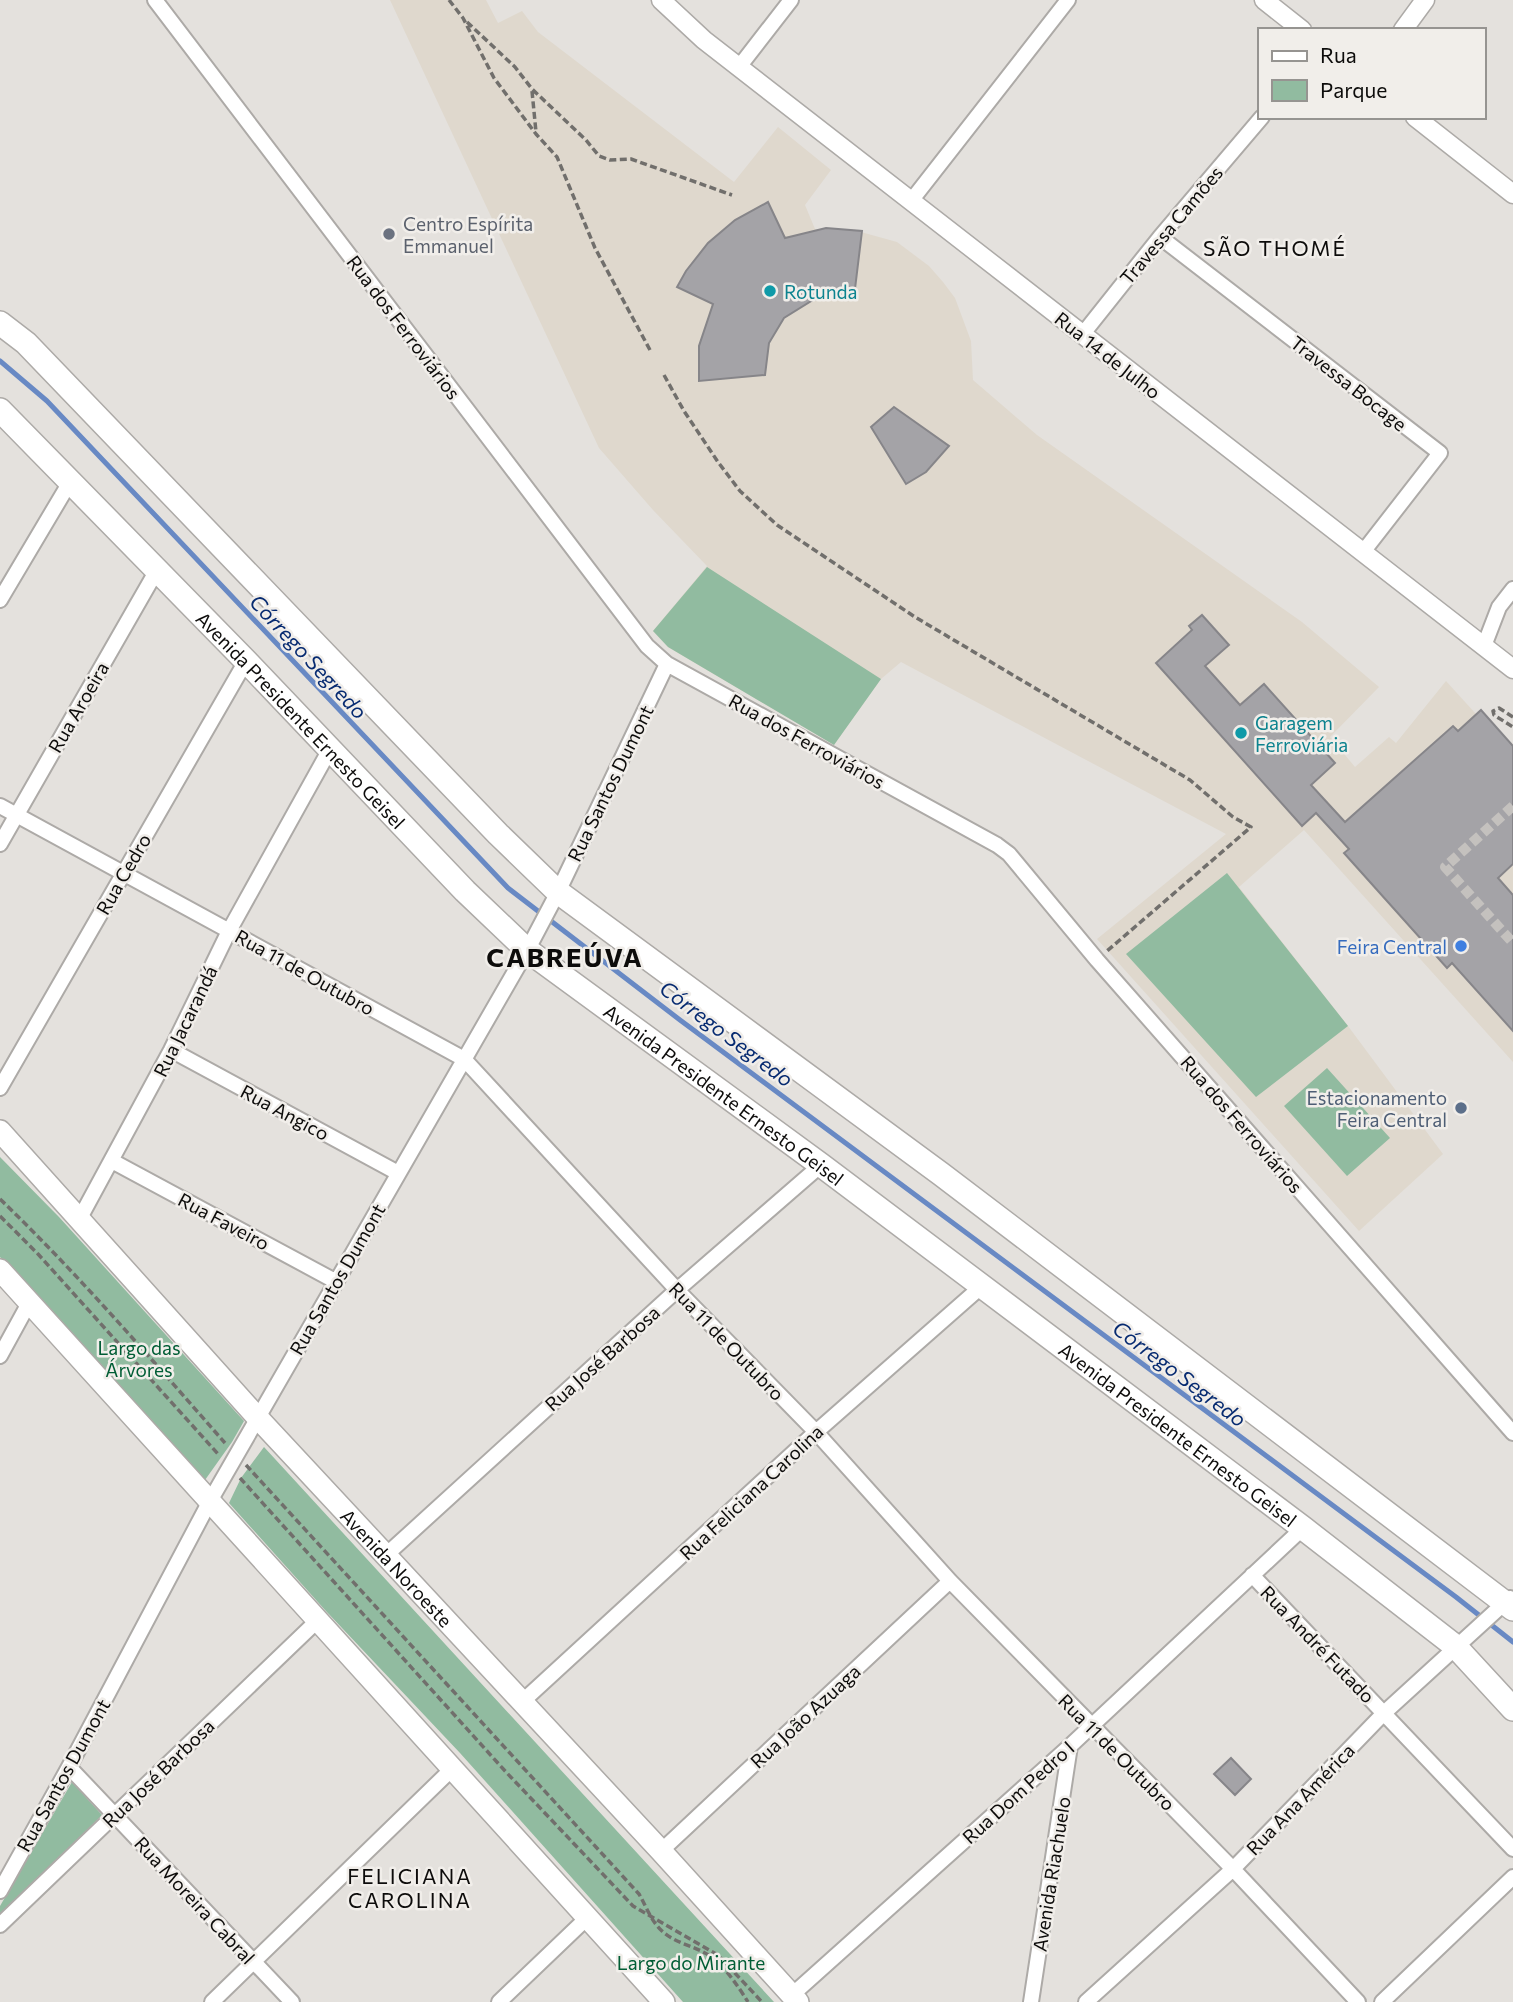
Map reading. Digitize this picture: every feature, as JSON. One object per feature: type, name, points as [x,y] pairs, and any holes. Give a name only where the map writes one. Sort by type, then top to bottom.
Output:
[{"type":"main road","points":[[0,323],[26,343],[556,895],[941,1174],[1509,1602]]},
{"type":"main road","name":"Avenida Presidente Ernesto Geisel","points":[[0,410],[246,661],[465,891],[528,948],[1457,1644],[1513,1709]]},
{"type":"main road","name":"Avenida Noroeste","points":[[0,1131],[257,1417],[661,1850],[795,1999]]},
{"type":"main road","points":[[0,1270],[664,2002]]},
{"type":"street","name":"Rua dos Ferroviários","points":[[155,0],[647,646],[667,664],[997,845],[1009,855],[1097,960],[1512,1432]]},
{"type":"street","name":"Rua 14 de Julho","points":[[650,0],[1513,668]]},
{"type":"street","name":"Rua 14 de Julho","points":[[661,0],[704,40]]},
{"type":"street","points":[[739,67],[791,0]]},
{"type":"street","points":[[911,201],[1068,0]]},
{"type":"street","points":[[1264,0],[1300,28]]},
{"type":"street","points":[[1404,28],[1425,0]]},
{"type":"street","name":"Travessa Camões","points":[[1082,335],[1160,237],[1260,119]]},
{"type":"street","points":[[1418,119],[1513,194]]},
{"type":"street","name":"Travessa Bocage","points":[[1160,237],[1440,453],[1363,552]]},
{"type":"street","points":[[0,600],[70,482]]},
{"type":"street","name":"Rua Aroeira","points":[[0,844],[157,570]]},
{"type":"street","points":[[1484,646],[1499,607],[1513,589]]},
{"type":"street","name":"Rua Cedro","points":[[0,1088],[246,661]]},
{"type":"street","name":"Rua Santos Dumont","points":[[0,1891],[6,1864],[69,1767],[229,1466],[528,948],[667,664]]},
{"type":"street","name":"Rua Jacarandá","points":[[80,1218],[171,1050],[229,931],[329,751]]},
{"type":"street","name":"Rua 11 de Outubro","points":[[0,806],[464,1059],[677,1290],[816,1432],[950,1581],[1233,1869],[1358,2002]]},
{"type":"street","name":"Rua Angico","points":[[171,1050],[398,1173]]},
{"type":"street","name":"Rua Faveiro","points":[[112,1161],[335,1281]]},
{"type":"street","name":"Rua José Barbosa","points":[[386,1555],[677,1290],[821,1165]]},
{"type":"street","name":"Rua Feliciana Carolina","points":[[523,1701],[816,1432],[982,1286]]},
{"type":"street","points":[[0,1356],[29,1303]]},
{"type":"street","name":"Rua Dom Pedro I","points":[[795,1999],[1303,1528]]},
{"type":"street","name":"Rua André Futado","points":[[1252,1575],[1513,1849]]},
{"type":"street","name":"Rua João Azuaga","points":[[661,1850],[950,1581]]},
{"type":"street","name":"Rua Ana América","points":[[1086,2002],[1233,1869],[1384,1713],[1457,1644],[1509,1602]]},
{"type":"street","name":"Rua José Barbosa","points":[[0,1925],[317,1621]]},
{"type":"street","name":"Avenida Riachuelo","points":[[1031,2002],[1070,1746]]},
{"type":"street","name":"Rua Moreira Cabral","points":[[69,1767],[292,2002]]},
{"type":"street","points":[[212,2002],[453,1768]]},
{"type":"street","points":[[1382,2002],[1513,1877]]},
{"type":"street","points":[[499,2002],[588,1917]]},
{"type":"path","points":[[449,0],[463,18],[515,67],[532,89],[586,140],[598,156],[610,160],[631,159],[732,195]]},
{"type":"path","points":[[463,18],[494,78],[557,157],[595,248],[650,350]]},
{"type":"path","points":[[532,89],[536,134]]},
{"type":"path","points":[[664,375],[718,462],[740,491],[777,525],[915,617],[1191,780],[1233,817],[1251,827],[1097,960]]},
{"type":"path","points":[[1513,717],[1499,708],[1493,711],[1494,715],[1513,727]]},
{"type":"path","points":[[0,1199],[83,1283],[225,1443]]},
{"type":"path","points":[[0,1216],[38,1254],[506,1772],[634,1906],[718,1955],[762,2002]]},
{"type":"path","points":[[246,1465],[639,1894],[651,1917],[664,1933],[683,1945],[712,1957],[740,1988],[748,2002]]},
{"type":"shaded area","points":[[390,0],[486,0],[498,23],[522,11],[538,32],[734,182],[778,127],[831,170],[805,205],[815,229],[850,229],[897,242],[929,266],[943,282],[955,298],[971,341],[973,380],[1037,435],[1302,622],[1379,687],[1330,737],[1355,767],[1389,737],[1396,743],[1446,681],[1476,714],[1481,710],[1513,746],[1513,1062],[1304,830],[1239,887],[1348,1026],[1443,1154],[1359,1231],[1097,939],[1226,834],[901,662],[881,679],[834,745],[668,647],[653,631],[707,566],[599,448]]},
{"type":"green space","points":[[707,567],[881,679],[834,745],[668,647],[653,631]]},
{"type":"green space","points":[[1227,873],[1348,1026],[1256,1097],[1126,954]]},
{"type":"green space","points":[[1327,1068],[1390,1138],[1347,1176],[1284,1106]]},
{"type":"green space","name":"Largo das Árvores","points":[[0,1157],[59,1217],[244,1421],[205,1480],[0,1257]]},
{"type":"green space","name":"Largo do Mirante","points":[[264,1447],[774,2002],[683,2002],[460,1753],[325,1610],[229,1503],[241,1478]]},
{"type":"green space","points":[[72,1782],[102,1815],[0,1917],[0,1906]]},
{"type":"building","name":"Rotunda","points":[[768,202],[785,238],[826,228],[862,231],[854,297],[840,295],[813,300],[784,318],[769,343],[765,375],[699,381],[699,346],[713,304],[677,287],[708,243],[735,220]]},
{"type":"building","points":[[894,407],[949,446],[926,472],[906,484],[871,427]]},
{"type":"building","name":"Feira Central","points":[[1202,615],[1229,645],[1205,666],[1240,705],[1264,684],[1335,763],[1311,785],[1345,822],[1453,726],[1458,731],[1481,710],[1513,746],[1513,864],[1498,878],[1513,895],[1513,1031],[1452,963],[1447,968],[1344,853],[1349,849],[1316,813],[1302,826],[1156,663],[1192,630],[1189,626]]},
{"type":"building","points":[[1231,1758],[1251,1779],[1235,1795],[1214,1774]]},
{"type":"waterway","name":"Córrego Segredo","points":[[0,361],[47,401],[508,888],[680,1020],[1513,1642]]},
{"type":"tunnel","points":[[1513,806],[1445,867],[1513,943]]},
{"type":"place","name":"Centro Espírita Emmanuel","points":[[389,234]]},
{"type":"place","name":"Rotunda","points":[[770,291]]},
{"type":"place","name":"Garagem Ferroviária","points":[[1241,733]]},
{"type":"place","name":"Feira Central","points":[[1461,946]]},
{"type":"place","name":"Estacionamento Feira Central","points":[[1461,1108]]},
{"type":"district","name":"SÃO THOMÉ","points":[[1275,247]]},
{"type":"district","name":"CABREÚVA","points":[[565,956]]},
{"type":"district","name":"FELICIANA CAROLINA","points":[[410,1887]]}]
